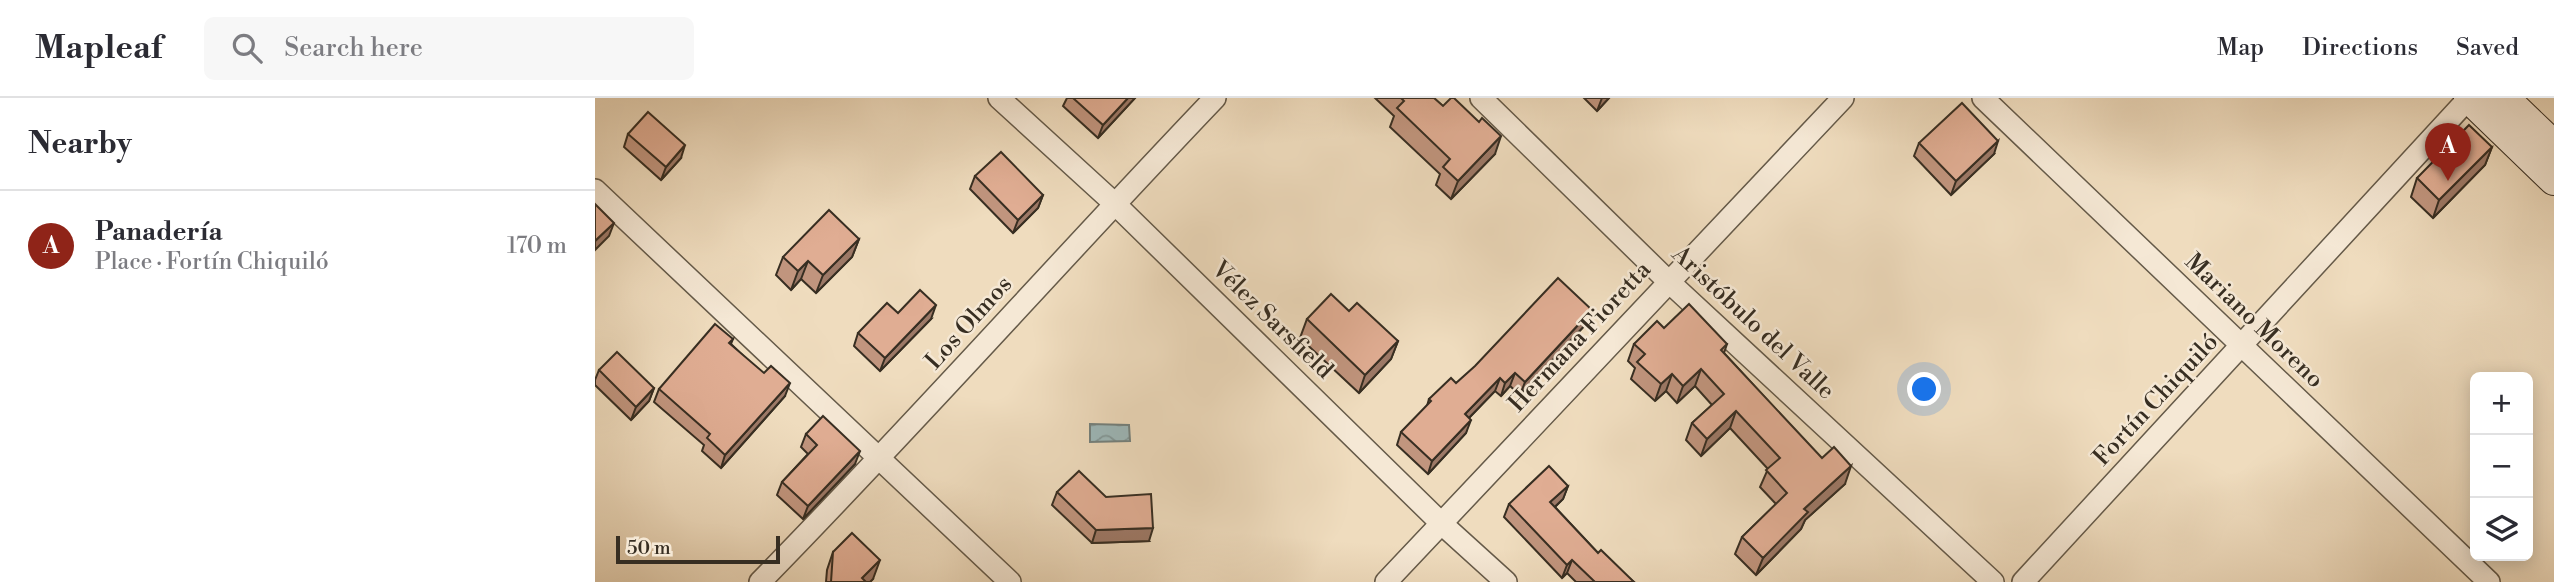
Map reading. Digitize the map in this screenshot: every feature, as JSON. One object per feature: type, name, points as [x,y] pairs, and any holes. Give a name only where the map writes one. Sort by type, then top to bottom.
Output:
[{"type":"main road","points":[[2469,98],[2554,180]]},
{"type":"main road","points":[[2504,98],[2554,146]]},
{"type":"street","name":"Vélez Sarsfield","points":[[999,98],[1114,203],[1442,524],[1506,582]]},
{"type":"street","name":"Los Olmos","points":[[760,582],[880,459],[1114,203],[1215,98]]},
{"type":"street","name":"Aristóbulo del Valle","points":[[1481,98],[1668,281],[1993,582]]},
{"type":"street","name":"Hermana Fioretta","points":[[1386,582],[1843,98]]},
{"type":"street","name":"Mariano Moreno","points":[[1983,98],[2489,582]]},
{"type":"street","name":"Fortín Chiquiló","points":[[2023,582],[2469,98]]},
{"type":"street","points":[[595,190],[1010,582]]},
{"type":"water","points":[[1090,424],[1129,425],[1130,441],[1090,442]]},
{"type":"building","points":[[1073,98],[1128,98],[1103,125]]},
{"type":"building","points":[[1401,98],[1434,98],[1443,106],[1454,98],[1479,122],[1482,118],[1501,136],[1458,181],[1443,167],[1450,159],[1397,108],[1404,101]]},
{"type":"building","points":[[1962,103],[1998,141],[1956,181],[1919,143]]},
{"type":"building","points":[[648,112],[685,145],[666,167],[628,134]]},
{"type":"building","points":[[2469,125],[2492,147],[2439,200],[2417,178]]},
{"type":"building","points":[[1001,152],[1043,195],[1018,220],[975,176]]},
{"type":"building","points":[[595,204],[614,223],[595,241]]},
{"type":"building","points":[[829,210],[859,239],[823,275],[808,261],[798,271],[783,257]]},
{"type":"building","points":[[1558,278],[1592,310],[1525,382],[1515,373],[1505,383],[1500,378],[1465,414],[1471,420],[1432,461],[1401,432],[1451,378],[1456,383],[1475,366]]},
{"type":"building","points":[[920,290],[936,305],[885,358],[858,333],[887,303],[898,313]]},
{"type":"building","points":[[1331,294],[1349,311],[1357,303],[1398,341],[1365,375],[1307,319]]},
{"type":"building","points":[[1689,304],[1727,344],[1721,350],[1822,458],[1834,447],[1851,466],[1804,509],[1808,512],[1763,558],[1742,537],[1787,493],[1766,470],[1780,458],[1736,411],[1707,439],[1692,423],[1724,394],[1701,369],[1683,386],[1672,374],[1661,384],[1637,362],[1645,354],[1634,344],[1657,321],[1664,328]]},
{"type":"building","points":[[715,324],[733,339],[729,343],[764,373],[771,366],[790,383],[725,455],[707,438],[710,434],[659,389]]},
{"type":"building","points":[[617,352],[654,388],[636,407],[599,370]]},
{"type":"building","points":[[823,416],[860,451],[808,506],[782,482],[817,445],[806,434]]},
{"type":"building","points":[[1549,466],[1568,486],[1550,502],[1598,553],[1601,550],[1634,582],[1595,582],[1572,560],[1567,565],[1509,504]]},
{"type":"building","points":[[1079,471],[1106,497],[1151,494],[1153,528],[1096,530],[1057,492]]},
{"type":"building","points":[[852,533],[880,560],[862,578],[866,582],[831,582],[833,552]]},
{"type":"place","name":"Panadería","points":[[2448,181]]}]
